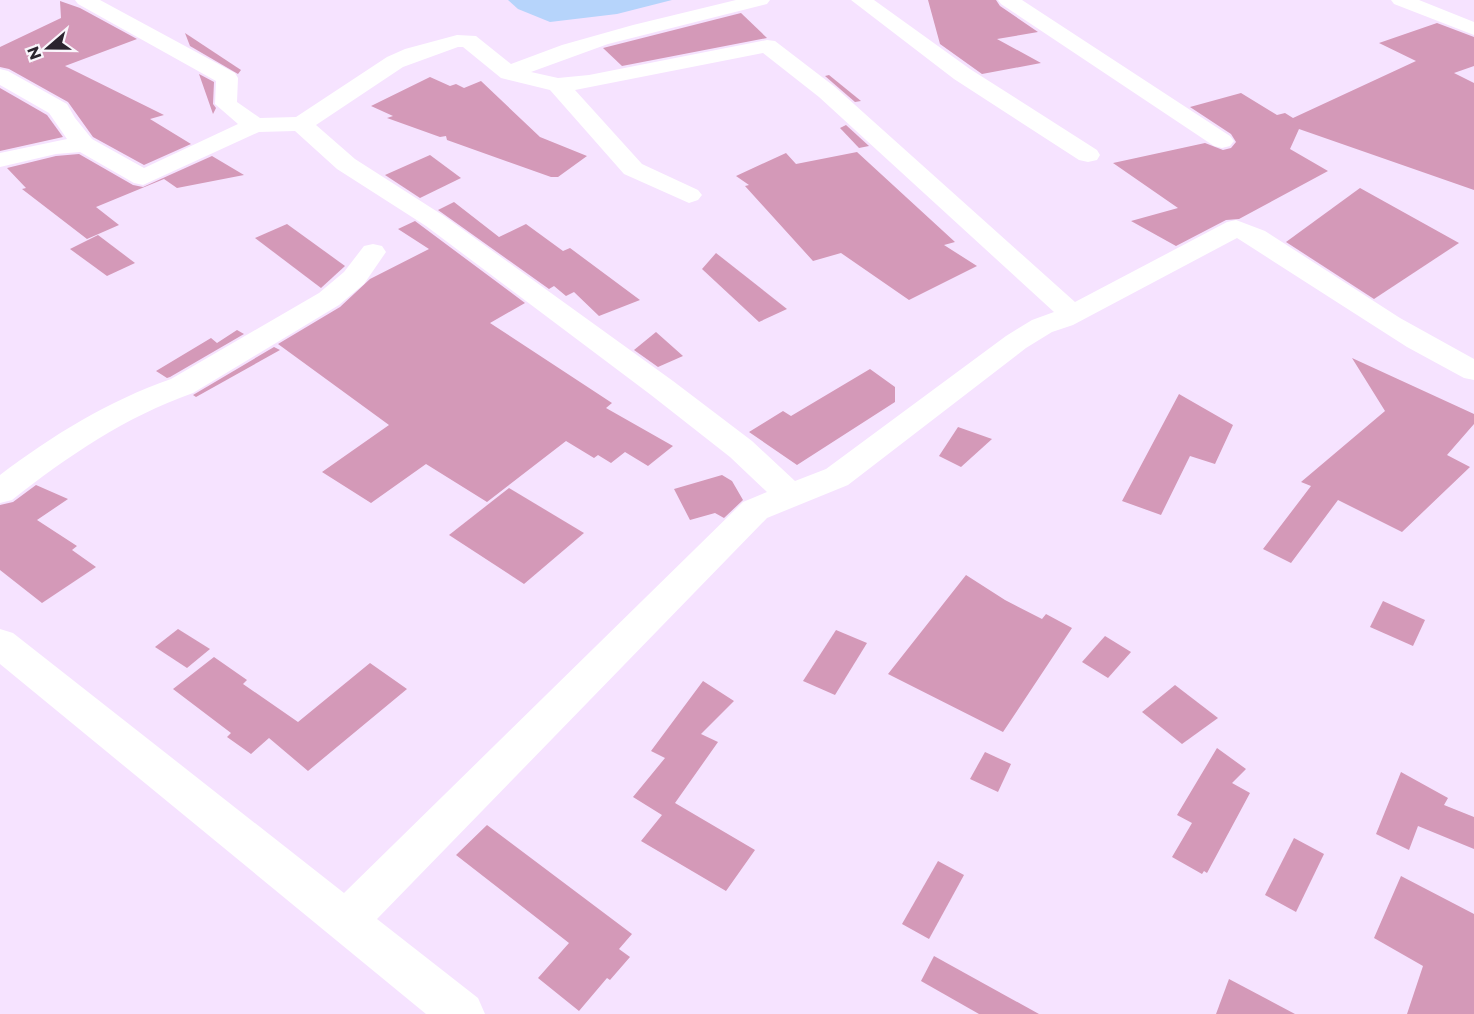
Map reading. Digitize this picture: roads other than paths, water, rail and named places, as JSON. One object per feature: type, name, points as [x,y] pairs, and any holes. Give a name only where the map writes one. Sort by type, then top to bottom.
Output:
[{"type":"street","points":[[85,0],[227,78],[226,104],[255,125]]},
{"type":"street","points":[[509,74],[536,60],[602,39],[760,0]]},
{"type":"street","points":[[861,0],[962,74],[1088,155]]},
{"type":"street","points":[[1008,0],[1222,141]]},
{"type":"street","points":[[1401,0],[1474,29]]},
{"type":"street","points":[[0,76],[59,109],[64,120],[84,144],[143,178],[255,125],[301,124],[395,62],[413,54],[457,41],[468,41],[509,74],[558,85],[589,82],[767,46],[827,92],[1072,314]]},
{"type":"street","points":[[558,85],[633,170],[689,195]]},
{"type":"street","points":[[301,124],[346,164],[435,221],[741,448],[790,496]]},
{"type":"street","points":[[0,160],[56,147],[84,144]]},
{"type":"street","points":[[346,921],[755,510],[837,477],[1016,342],[1042,326],[1072,314],[1236,228],[1256,237],[1369,312],[1441,356],[1474,371]]},
{"type":"street","points":[[0,492],[58,448],[155,394],[182,386],[329,299],[354,278],[373,252]]},
{"type":"street","points":[[0,644],[462,1014]]},
{"type":"water","points":[[508,0],[672,0],[617,14],[550,22],[518,9]]}]
